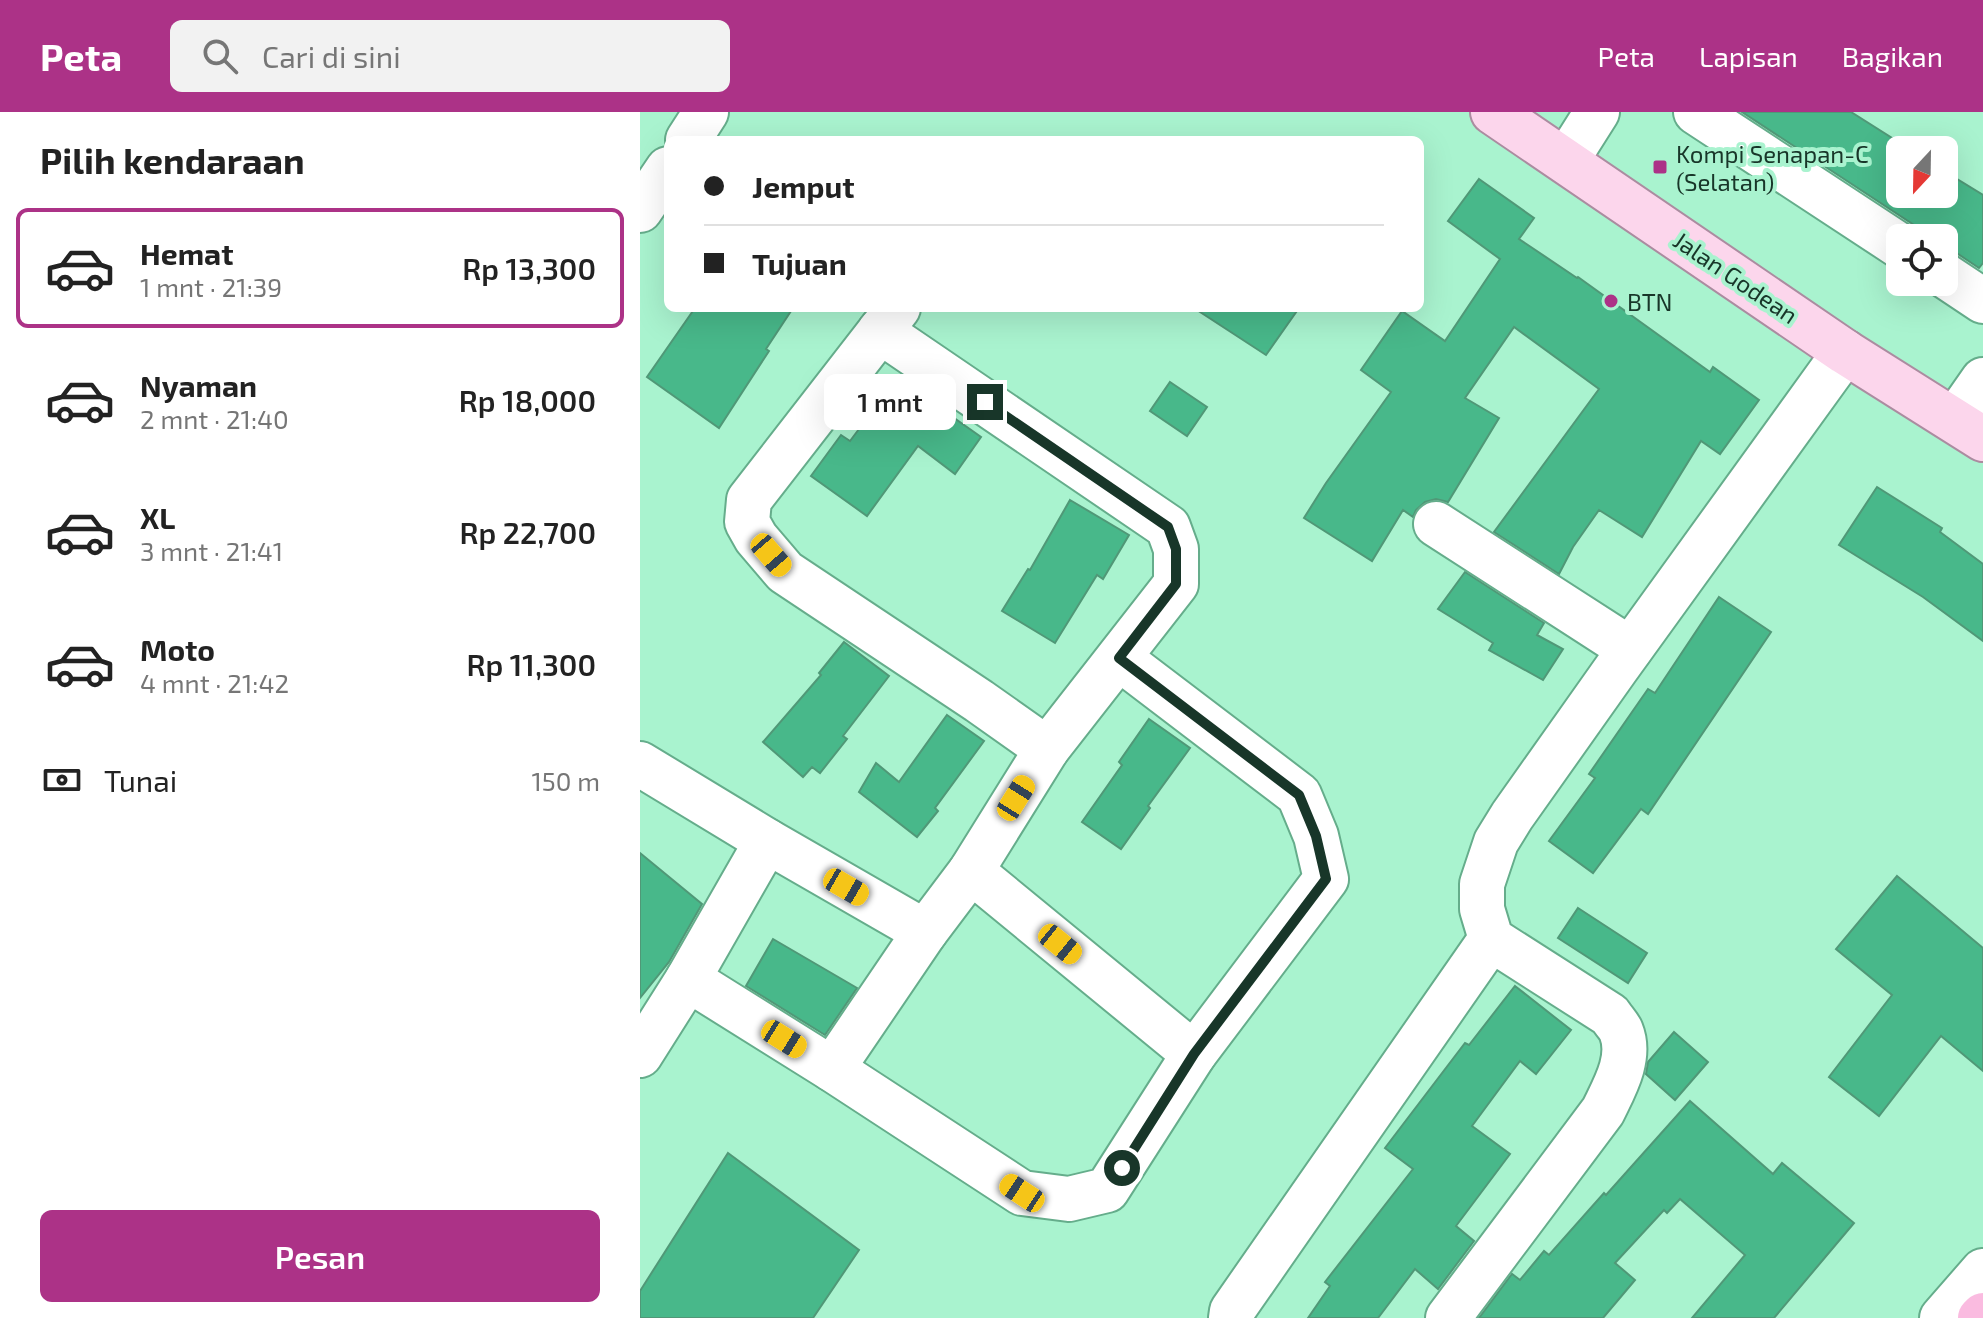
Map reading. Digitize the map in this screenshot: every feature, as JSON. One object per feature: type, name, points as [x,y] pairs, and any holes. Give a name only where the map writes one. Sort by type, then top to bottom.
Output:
[{"type":"main road","name":"Jalan Godean","points":[[1493,112],[1845,352],[1969,429]]},
{"type":"street","points":[[1566,161],[1597,112]]},
{"type":"street","points":[[1696,112],[1886,237]]},
{"type":"street","points":[[640,210],[664,175]]},
{"type":"street","points":[[1958,284],[1983,301]]},
{"type":"street","points":[[832,1069],[925,932],[971,871],[1047,749],[1176,584],[1176,549],[1168,527],[889,320],[749,500],[747,522],[756,538],[785,572],[1047,749]]},
{"type":"street","points":[[1448,1318],[1603,1111],[1620,1077],[1624,1049],[1621,1032],[1610,1015],[1491,939],[1482,909],[1482,884],[1496,842],[1630,649],[1845,352]]},
{"type":"street","points":[[1969,429],[1983,380]]},
{"type":"street","points":[[1436,524],[1630,649]]},
{"type":"street","points":[[688,979],[1022,1193],[1069,1199],[1107,1190],[1194,1054],[1326,879],[1316,836],[1299,795],[1119,658]]},
{"type":"street","points":[[640,764],[925,932]]},
{"type":"street","points":[[640,1055],[688,979],[767,841]]},
{"type":"street","points":[[971,871],[1194,1054]]},
{"type":"street","points":[[1231,1318],[1232,1311],[1491,939]]},
{"type":"street","points":[[1942,1318],[1983,1271]]},
{"type":"building","points":[[1742,112],[1851,112],[1889,136],[1886,136],[1886,207]]},
{"type":"building","points":[[1479,179],[1534,218],[1519,239],[1578,277],[1710,372],[1713,367],[1759,400],[1720,454],[1701,441],[1642,537],[1599,510],[1573,547],[1559,574],[1494,532],[1599,389],[1514,327],[1465,398],[1499,418],[1448,502],[1436,499],[1425,502],[1413,517],[1403,510],[1372,561],[1304,518],[1391,392],[1361,370],[1401,312],[1445,341],[1500,259],[1448,221]]},
{"type":"building","points":[[1958,180],[1983,195],[1983,263],[1979,268],[1958,254],[1958,224],[1912,224],[1888,208],[1958,208]]},
{"type":"building","points":[[692,312],[790,312],[719,428],[647,377]]},
{"type":"building","points":[[1200,312],[1296,312],[1266,355]]},
{"type":"building","points":[[896,380],[945,417],[947,413],[981,437],[955,474],[918,446],[867,516],[811,476],[841,435],[850,441]]},
{"type":"building","points":[[1170,382],[1207,407],[1187,436],[1150,411]]},
{"type":"building","points":[[1877,487],[1942,528],[1940,532],[1983,564],[1983,641],[1923,597],[1839,545]]},
{"type":"building","points":[[1070,500],[1129,535],[1103,579],[1097,575],[1055,643],[1002,611],[1030,570]]},
{"type":"building","points":[[1465,572],[1544,623],[1537,635],[1563,649],[1543,680],[1489,650],[1493,643],[1438,609]]},
{"type":"building","points":[[1719,597],[1771,632],[1648,814],[1641,809],[1593,873],[1549,841],[1595,778],[1589,774],[1648,689],[1655,693]]},
{"type":"building","points":[[844,642],[889,676],[843,736],[847,739],[820,773],[812,767],[803,777],[763,742],[821,675],[819,673]]},
{"type":"building","points":[[947,715],[984,741],[917,837],[859,792],[876,763],[899,782]]},
{"type":"building","points":[[1149,719],[1190,748],[1121,849],[1082,822],[1122,765],[1119,762]]},
{"type":"building","points":[[640,853],[702,904],[669,962],[640,998]]},
{"type":"building","points":[[1897,876],[1983,948],[1983,1071],[1941,1036],[1879,1116],[1829,1077],[1892,995],[1836,949]]},
{"type":"building","points":[[1578,908],[1647,953],[1628,983],[1558,938]]},
{"type":"building","points":[[773,939],[857,988],[825,1035],[746,986]]},
{"type":"building","points":[[1515,986],[1571,1030],[1536,1074],[1520,1061],[1472,1126],[1510,1154],[1456,1226],[1474,1241],[1438,1289],[1415,1269],[1378,1318],[1308,1318],[1330,1286],[1325,1282],[1413,1169],[1385,1148],[1465,1043],[1469,1045]]},
{"type":"building","points":[[1674,1032],[1708,1062],[1675,1100],[1646,1074],[1648,1062]]},
{"type":"building","points":[[1690,1101],[1773,1174],[1782,1163],[1854,1223],[1774,1318],[1692,1318],[1745,1255],[1680,1199],[1667,1213],[1664,1210],[1615,1263],[1635,1280],[1603,1318],[1479,1318],[1512,1274],[1520,1280],[1544,1251],[1549,1255]]},
{"type":"building","points":[[728,1153],[859,1250],[813,1318],[640,1318],[640,1291]]},
{"type":"place","name":"Kompi Senapan-C (Selatan)","points":[[1660,167]]},
{"type":"place","name":"BTN","points":[[1611,301]]},
{"type":"route","points":[[985,402],[1168,527],[1176,549],[1176,584],[1119,658],[1299,795],[1316,836],[1326,879],[1194,1054],[1122,1168]]}]
